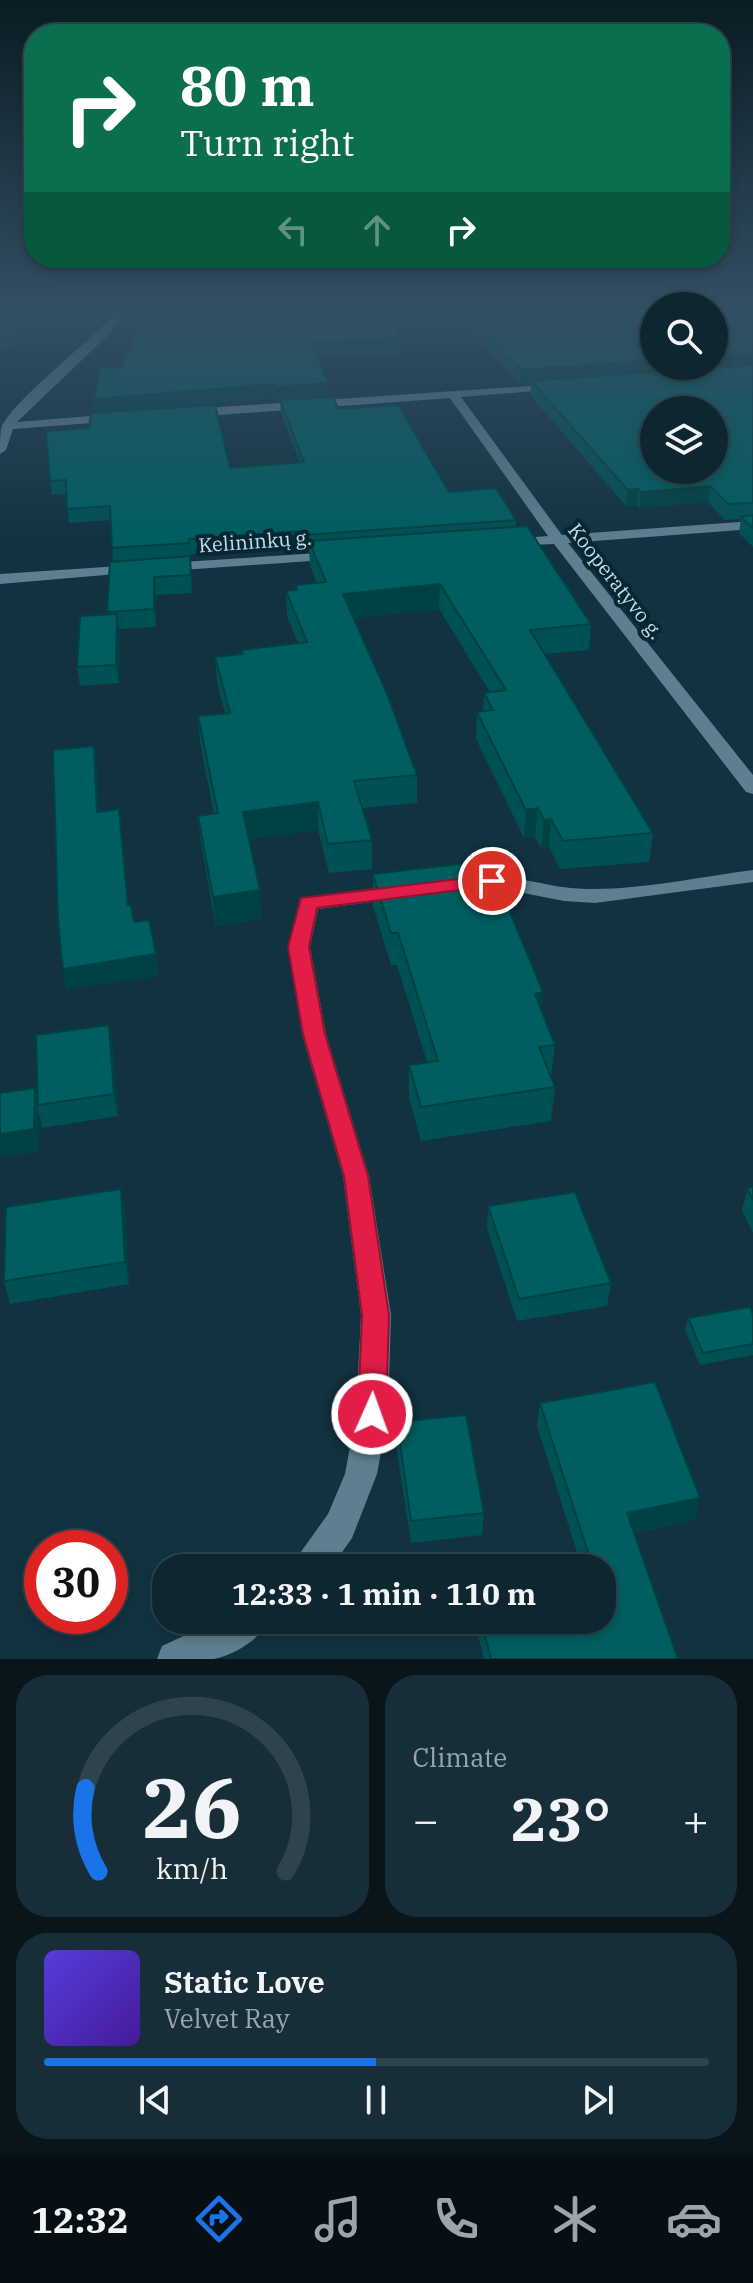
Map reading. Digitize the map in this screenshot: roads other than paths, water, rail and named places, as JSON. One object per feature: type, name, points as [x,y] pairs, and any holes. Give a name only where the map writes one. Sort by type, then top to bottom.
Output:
[{"type":"street","points":[[0,450],[8,426],[17,412],[44,387]]},
{"type":"street","points":[[183,414],[558,387]]},
{"type":"street","name":"Kooperatyvo g.","points":[[453,394],[558,540],[753,788]]},
{"type":"street","points":[[8,426],[135,417]]},
{"type":"street","points":[[494,544],[753,525]]},
{"type":"street","name":"Kelininkų g.","points":[[0,579],[351,554]]},
{"type":"street","points":[[320,1554],[340,1526],[361,1474],[372,1414],[376,1315],[356,1176],[314,1034],[299,947],[308,903],[492,881],[564,894],[595,896],[753,876]]},
{"type":"street","points":[[175,1659],[227,1634]]}]
